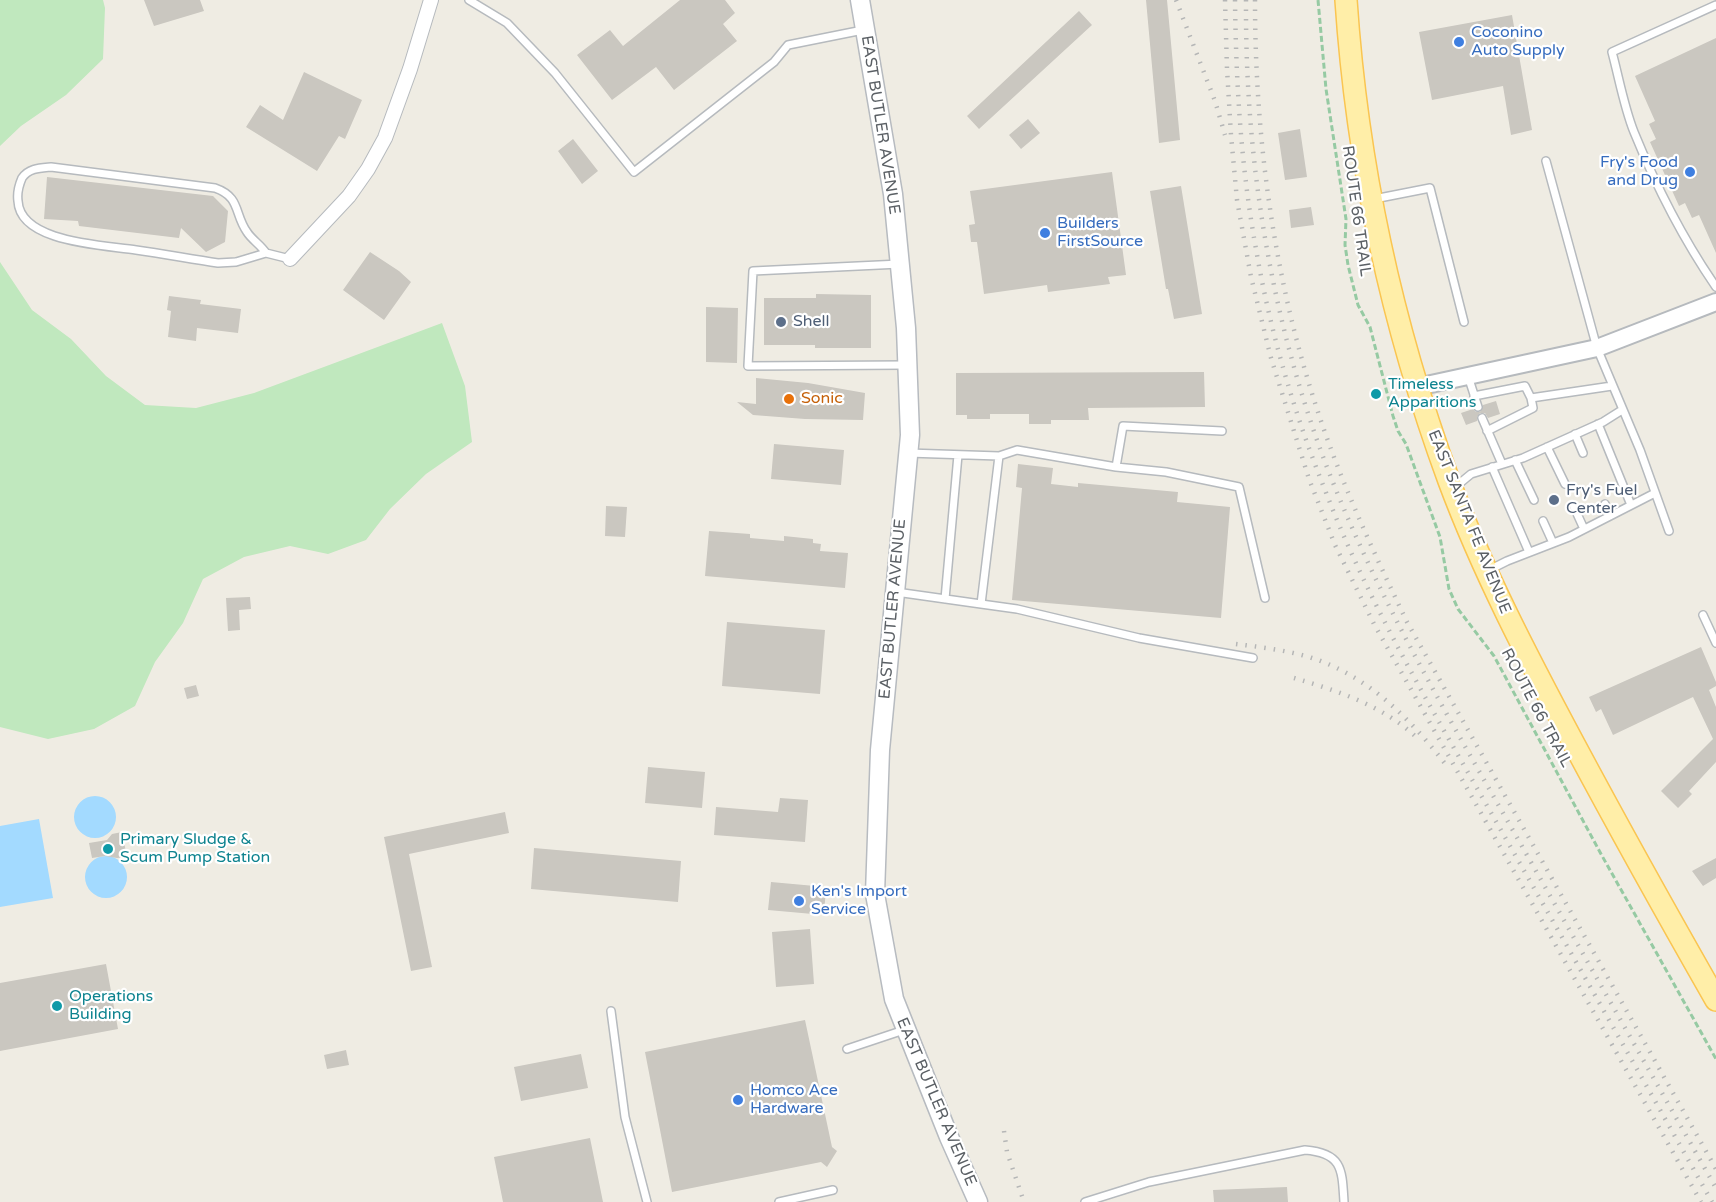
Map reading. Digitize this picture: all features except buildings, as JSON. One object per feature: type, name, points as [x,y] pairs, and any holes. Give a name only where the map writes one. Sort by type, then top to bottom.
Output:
[{"type":"main road","name":"EAST BUTLER AVENUE","points":[[860,0],[893,194],[900,264],[910,435],[880,750],[875,894],[894,999],[949,1137],[978,1202]]},
{"type":"main road","name":"EAST SANTA FE AVENUE","points":[[1346,0],[1361,138],[1371,200],[1390,287],[1417,387],[1452,490],[1486,572],[1536,675],[1714,990]]},
{"type":"street","points":[[290,259],[349,196],[385,138],[410,69],[431,0]]},
{"type":"street","points":[[1417,387],[1597,348],[1716,302]]},
{"type":"lane","points":[[469,0],[507,23],[555,74],[634,172],[774,62],[788,45],[865,29]]},
{"type":"lane","points":[[1716,5],[1612,52],[1633,130],[1677,224],[1692,252],[1716,287]]},
{"type":"lane","points":[[1546,161],[1597,348],[1640,450],[1669,531]]},
{"type":"lane","points":[[266,253],[245,229],[230,196],[215,188],[51,167],[36,168],[30,171],[23,177],[20,184],[18,201],[23,218],[37,228],[56,236],[218,263],[236,262],[266,253],[290,259]]},
{"type":"lane","points":[[1371,200],[1430,188],[1464,322]]},
{"type":"lane","points":[[900,264],[753,272],[748,366],[907,365]]},
{"type":"lane","points":[[1468,376],[1478,407]]},
{"type":"lane","points":[[1474,396],[1525,386],[1531,398],[1533,408],[1487,431]]},
{"type":"lane","points":[[1531,398],[1612,386]]},
{"type":"lane","points":[[1452,490],[1471,474],[1547,447],[1598,424],[1622,410]]},
{"type":"lane","points":[[1482,418],[1502,464]]},
{"type":"lane","points":[[1598,424],[1631,505]]},
{"type":"lane","points":[[1116,467],[1123,426],[1222,431]]},
{"type":"lane","points":[[1575,434],[1583,453]]},
{"type":"lane","points":[[1547,447],[1565,484]]},
{"type":"lane","points":[[908,453],[999,456],[1017,450],[1116,467],[1166,472],[1239,487],[1265,598]]},
{"type":"lane","points":[[945,599],[958,455]]},
{"type":"lane","points":[[981,604],[999,456]]},
{"type":"lane","points":[[1515,460],[1534,500]]},
{"type":"lane","points":[[1492,467],[1529,552]]},
{"type":"lane","points":[[1486,572],[1584,529],[1655,493]]},
{"type":"lane","points":[[1605,504],[1610,516]]},
{"type":"lane","points":[[1574,507],[1584,529]]},
{"type":"lane","points":[[1543,521],[1552,543]]},
{"type":"lane","points":[[894,591],[1017,609],[1139,638],[1253,658]]},
{"type":"lane","points":[[1703,615],[1716,643]]},
{"type":"lane","points":[[611,1011],[625,1117],[647,1202]]},
{"type":"lane","points":[[847,1049],[906,1029]]},
{"type":"lane","points":[[1085,1202],[1149,1182],[1305,1150],[1323,1151],[1335,1160],[1342,1174],[1344,1202]]},
{"type":"lane","points":[[779,1202],[833,1190]]},
{"type":"path","name":"ROUTE 66 TRAIL","points":[[1318,0],[1326,89],[1346,219],[1345,245],[1348,265],[1358,305],[1370,327],[1398,431],[1406,444],[1440,537],[1449,588],[1458,609],[1494,656],[1601,854],[1716,1059]]},
{"type":"green space","points":[[0,0],[103,0],[105,8],[103,59],[66,95],[21,126],[0,146]]},
{"type":"green space","points":[[0,262],[32,310],[71,339],[106,376],[145,405],[196,408],[254,393],[442,323],[465,386],[472,442],[426,474],[390,509],[366,540],[328,554],[290,546],[244,557],[203,579],[183,623],[155,662],[135,706],[94,729],[48,739],[0,727]]},
{"type":"water","points":[[95,796],[110,802],[116,817],[110,832],[95,838],[80,832],[74,817],[80,802]]},
{"type":"water","points":[[39,819],[53,898],[0,907],[0,826]]},
{"type":"water","points":[[106,856],[121,862],[127,877],[121,892],[106,898],[91,892],[85,877],[91,862]]},
{"type":"railway","points":[[1176,0],[1215,101],[1225,135]]},
{"type":"railway","points":[[1225,0],[1227,69],[1237,200],[1251,277],[1271,358],[1309,479],[1335,545],[1374,624],[1701,1202]]},
{"type":"railway","points":[[1235,0],[1240,125],[1256,249],[1268,310],[1303,431],[1342,533],[1403,657],[1712,1202]]},
{"type":"railway","points":[[1246,0],[1250,116],[1264,230],[1274,287],[1288,344],[1303,399],[1322,454],[1362,549],[1431,686],[1716,1188]]},
{"type":"railway","points":[[1255,0],[1259,104],[1270,209],[1279,260],[1303,362],[1337,466],[1407,622],[1716,1169]]},
{"type":"railway","points":[[1236,644],[1309,657],[1350,675],[1386,700],[1418,731],[1446,765]]},
{"type":"railway","points":[[1294,678],[1358,700],[1388,716],[1415,736]]},
{"type":"railway","points":[[1004,1131],[1007,1152],[1024,1202]]},
{"type":"place","name":"Coconino Auto Supply","points":[[1459,42]]},
{"type":"place","name":"Fry's Food and Drug","points":[[1690,172]]},
{"type":"place","name":"Builders FirstSource","points":[[1045,233]]},
{"type":"place","name":"Shell","points":[[781,322]]},
{"type":"place","name":"Timeless Apparitions","points":[[1376,394]]},
{"type":"place","name":"Sonic","points":[[789,399]]},
{"type":"place","name":"Fry's Fuel Center","points":[[1554,500]]},
{"type":"place","name":"Primary Sludge & Scum Pump Station","points":[[108,849]]},
{"type":"place","name":"Ken's Import Service","points":[[799,901]]},
{"type":"place","name":"Operations Building","points":[[57,1006]]},
{"type":"place","name":"Homco Ace Hardware","points":[[738,1100]]}]
